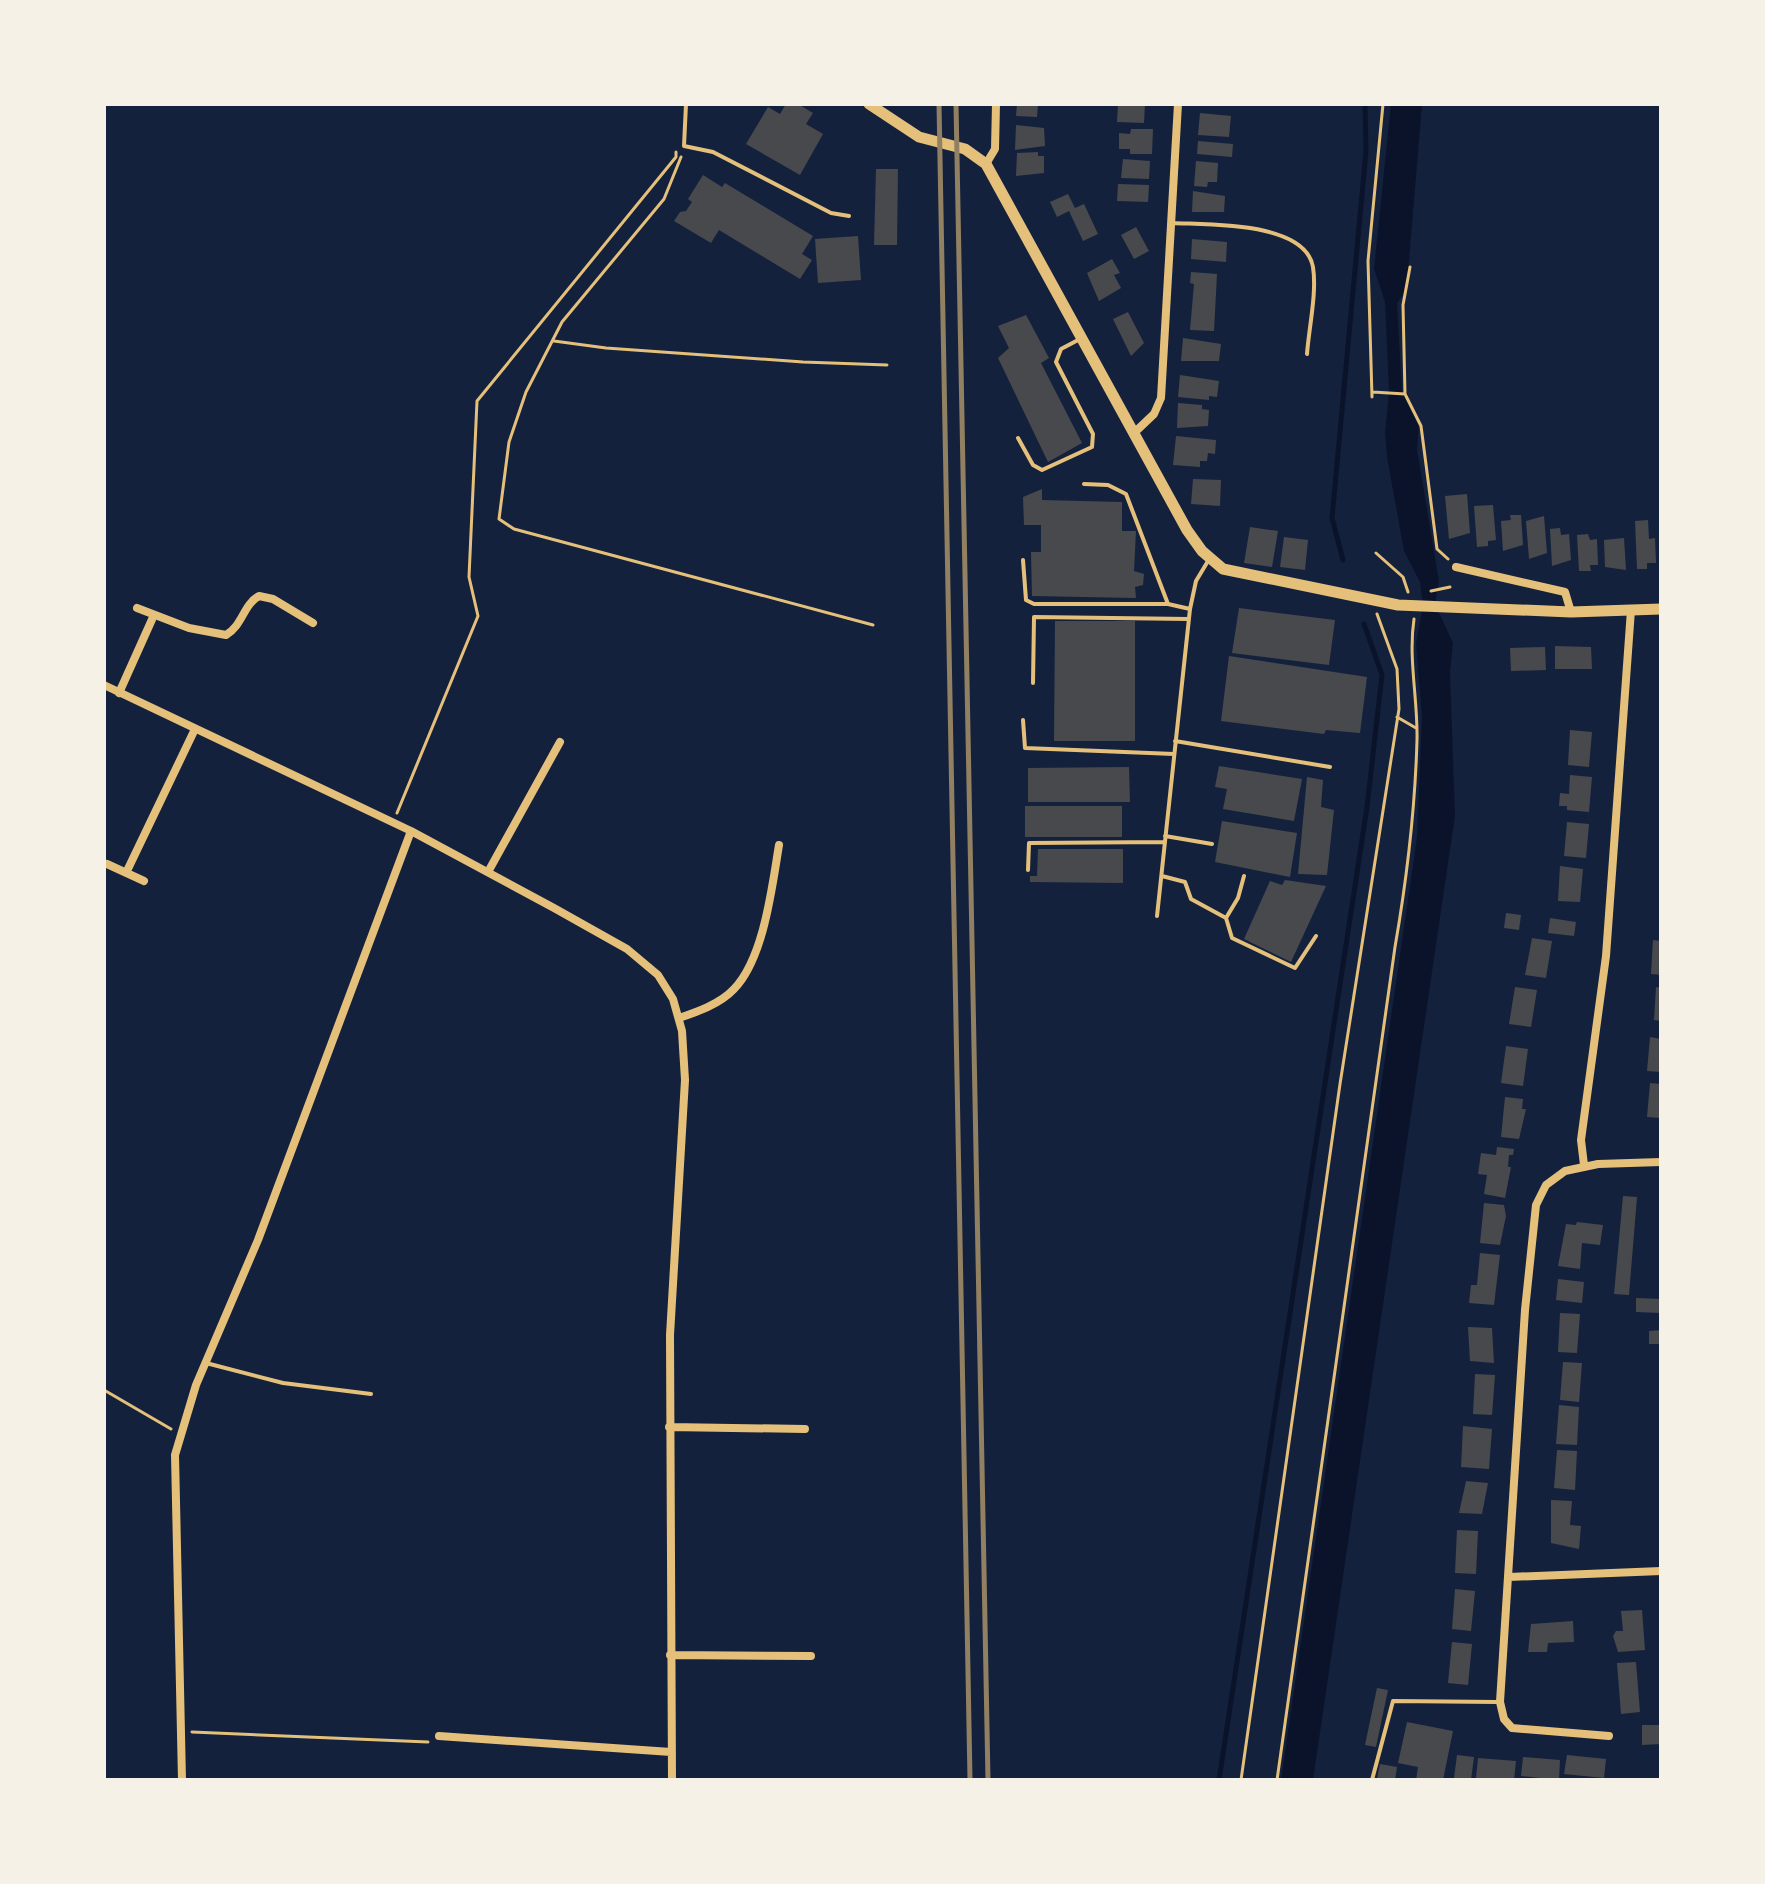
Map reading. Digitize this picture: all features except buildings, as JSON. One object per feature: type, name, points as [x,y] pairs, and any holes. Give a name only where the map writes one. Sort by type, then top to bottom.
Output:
[{"type":"street","points":[[869,104],[919,137],[965,149],[986,164],[1187,530],[1210,559],[1237,574],[1398,605],[1450,604],[1571,612],[1661,609]]},
{"type":"street","points":[[986,164],[995,149],[996,104]]},
{"type":"street","points":[[1134,433],[1154,414],[1161,398],[1178,104]]},
{"type":"street","points":[[1456,567],[1565,592],[1571,612]]},
{"type":"street","points":[[137,608],[212,635],[226,635],[238,628],[252,600],[259,596],[273,599],[313,623]]},
{"type":"street","points":[[1584,1165],[1581,1140],[1606,956],[1631,610]]},
{"type":"street","points":[[119,693],[154,615]]},
{"type":"street","points":[[104,685],[411,831],[488,872],[627,949],[658,975],[673,999],[679,1018],[685,1080],[670,1335],[672,1780]]},
{"type":"street","points":[[126,873],[195,729]]},
{"type":"street","points":[[488,872],[560,742]]},
{"type":"street","points":[[182,1780],[175,1455],[206,1363],[263,1225],[411,831]]},
{"type":"street","points":[[679,1018],[705,1009],[734,990],[750,964],[769,904],[779,845]]},
{"type":"street","points":[[107,864],[144,881]]},
{"type":"street","points":[[1609,1736],[1512,1728],[1504,1719],[1500,1702],[1526,1294],[1536,1205],[1551,1179],[1584,1165],[1661,1162]]},
{"type":"street","points":[[669,1427],[805,1429]]},
{"type":"street","points":[[1509,1577],[1661,1571]]},
{"type":"street","points":[[670,1655],[811,1656]]},
{"type":"street","points":[[439,1736],[671,1752]]},
{"type":"lane","points":[[686,104],[684,146],[713,152],[831,213],[849,216]]},
{"type":"lane","points":[[1170,223],[1277,233],[1296,242],[1313,266],[1307,354]]},
{"type":"lane","points":[[1018,438],[1033,465],[1042,470],[1092,447],[1093,434],[1056,362],[1061,349],[1082,338]]},
{"type":"lane","points":[[1084,484],[1108,485],[1126,494],[1168,604]]},
{"type":"lane","points":[[1157,916],[1190,609],[1196,581],[1210,559]]},
{"type":"lane","points":[[1023,560],[1026,600],[1034,604],[1168,604],[1190,609]]},
{"type":"lane","points":[[1033,683],[1034,617],[1189,619]]},
{"type":"lane","points":[[1023,720],[1025,748],[1174,754]]},
{"type":"lane","points":[[1175,741],[1330,767]]},
{"type":"lane","points":[[1028,870],[1029,843],[1165,839],[1212,844]]},
{"type":"lane","points":[[1162,876],[1185,882],[1191,899],[1226,918],[1232,938],[1295,968],[1303,961],[1316,936]]},
{"type":"lane","points":[[1226,918],[1238,898],[1244,876]]},
{"type":"lane","points":[[206,1363],[283,1383],[371,1394]]},
{"type":"lane","points":[[1372,1780],[1393,1701],[1500,1702]]},
{"type":"path","points":[[1383,104],[1368,261],[1372,394],[1405,394]]},
{"type":"path","points":[[397,813],[400,799],[478,616],[469,577],[477,401],[676,157],[676,144]]},
{"type":"path","points":[[684,146],[664,199],[562,322],[526,392],[509,442],[499,519],[514,529],[873,625]]},
{"type":"path","points":[[1410,267],[1403,305],[1405,394],[1421,426],[1437,549],[1456,567]]},
{"type":"path","points":[[554,341],[606,348],[887,365]]},
{"type":"path","points":[[1376,553],[1403,577]]},
{"type":"path","points":[[1241,1780],[1340,1084],[1397,717],[1397,669],[1370,599]]},
{"type":"path","points":[[1277,1780],[1395,947],[1413,848],[1416,728],[1410,655],[1415,613]]},
{"type":"path","points":[[1397,717],[1416,728]]},
{"type":"path","points":[[104,1390],[181,1435]]},
{"type":"path","points":[[180,1731],[430,1742],[439,1736]]},
{"type":"water","points":[[1391,104],[1422,104],[1408,273],[1405,292],[1397,303],[1402,392],[1419,424],[1417,449],[1439,581],[1435,604],[1453,643],[1450,672],[1455,816],[1313,1780],[1281,1780],[1417,837],[1422,716],[1416,644],[1423,605],[1420,582],[1404,551],[1387,457],[1385,433],[1389,392],[1385,302],[1374,269]]},
{"type":"waterway","points":[[1343,560],[1332,518],[1366,151],[1365,104]]},
{"type":"waterway","points":[[1219,1780],[1367,807],[1382,675],[1364,624]]},
{"type":"railway","points":[[939,104],[970,1780]]},
{"type":"railway","points":[[956,104],[988,1780]]}]
